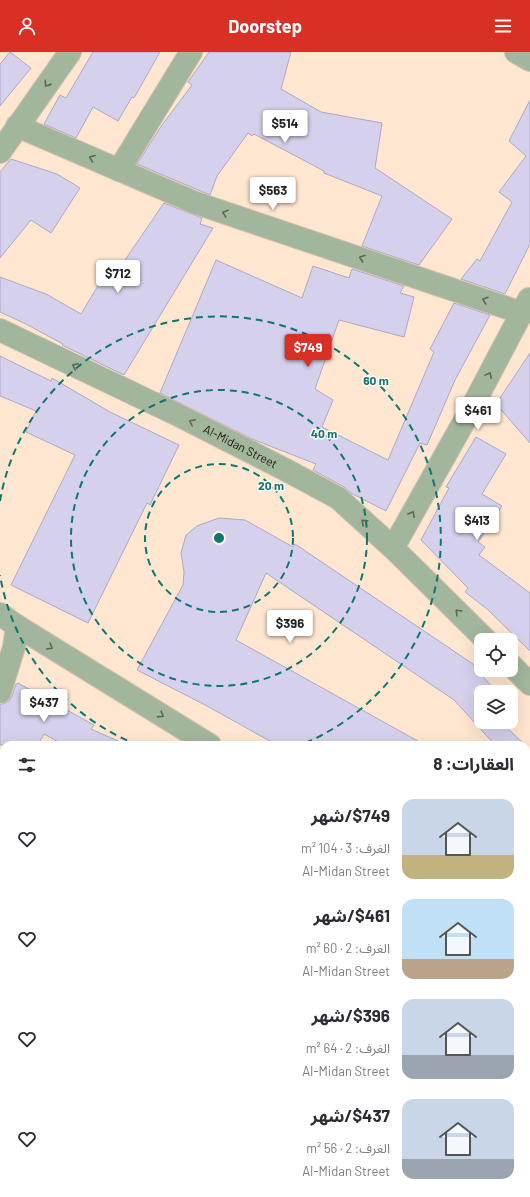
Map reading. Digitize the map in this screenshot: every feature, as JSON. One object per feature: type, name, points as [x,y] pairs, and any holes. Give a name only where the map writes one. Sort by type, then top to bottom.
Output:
[{"type":"street","points":[[0,152],[70,52]]},
{"type":"street","points":[[119,170],[191,52]]},
{"type":"street","points":[[516,52],[530,60]]},
{"type":"street","points":[[17,126],[196,203],[527,307],[394,548]]},
{"type":"street","name":"AI-Midan Street","points":[[0,330],[288,470],[338,498],[394,548],[479,633]]},
{"type":"street","points":[[0,692],[14,647],[9,620]]},
{"type":"street","points":[[9,620],[204,741]]},
{"type":"street","points":[[518,672],[530,684]]},
{"type":"building","points":[[10,52],[31,68],[0,106],[0,64]]},
{"type":"building","points":[[93,52],[160,52],[134,98],[132,97],[118,121],[93,107],[76,138],[44,124],[60,95],[66,98]]},
{"type":"building","points":[[209,52],[291,52],[281,89],[321,112],[382,123],[375,168],[452,219],[419,265],[362,246],[382,196],[324,173],[324,171],[254,134],[252,136],[248,133],[217,176],[210,195],[137,164],[162,125],[192,85],[188,82]]},
{"type":"building","points":[[530,100],[530,244],[505,294],[461,279],[477,259],[480,261],[512,202],[499,192],[526,156],[509,141]]},
{"type":"building","points":[[11,159],[57,174],[80,188],[51,233],[31,220],[0,258],[0,172]]},
{"type":"building","points":[[164,203],[202,218],[200,224],[213,228],[124,375],[62,345],[63,344],[24,323],[0,312],[0,277],[46,294],[81,314],[105,274],[112,279]]},
{"type":"building","points":[[216,260],[302,298],[313,266],[349,278],[352,269],[404,286],[400,293],[414,297],[404,337],[339,320],[315,389],[333,400],[322,427],[388,460],[434,352],[430,349],[454,303],[490,315],[455,380],[427,445],[420,443],[386,511],[351,493],[344,487],[313,470],[316,464],[252,439],[160,393]]},
{"type":"building","points":[[530,353],[530,443],[496,404]]},
{"type":"building","points":[[0,356],[51,381],[52,378],[110,412],[179,445],[150,505],[147,503],[88,623],[11,585],[75,455],[26,432],[36,411],[0,396]]},
{"type":"building","points":[[476,437],[506,454],[482,494],[502,506],[478,542],[485,547],[479,555],[530,593],[530,651],[518,639],[518,633],[512,633],[487,609],[465,592],[468,588],[421,540],[449,488],[446,487]]},
{"type":"building","points":[[219,518],[245,520],[293,547],[295,544],[474,665],[474,677],[483,677],[491,685],[474,685],[474,722],[454,700],[266,573],[236,640],[418,741],[270,741],[207,706],[137,670],[183,585],[184,572],[181,553],[186,535],[197,526]]},
{"type":"building","points":[[18,683],[94,725],[91,729],[118,741],[57,741],[44,734],[40,741],[0,741],[0,704],[9,701],[16,684]]},
{"type":"building","points":[[480,729],[508,729],[521,741],[491,741]]}]
